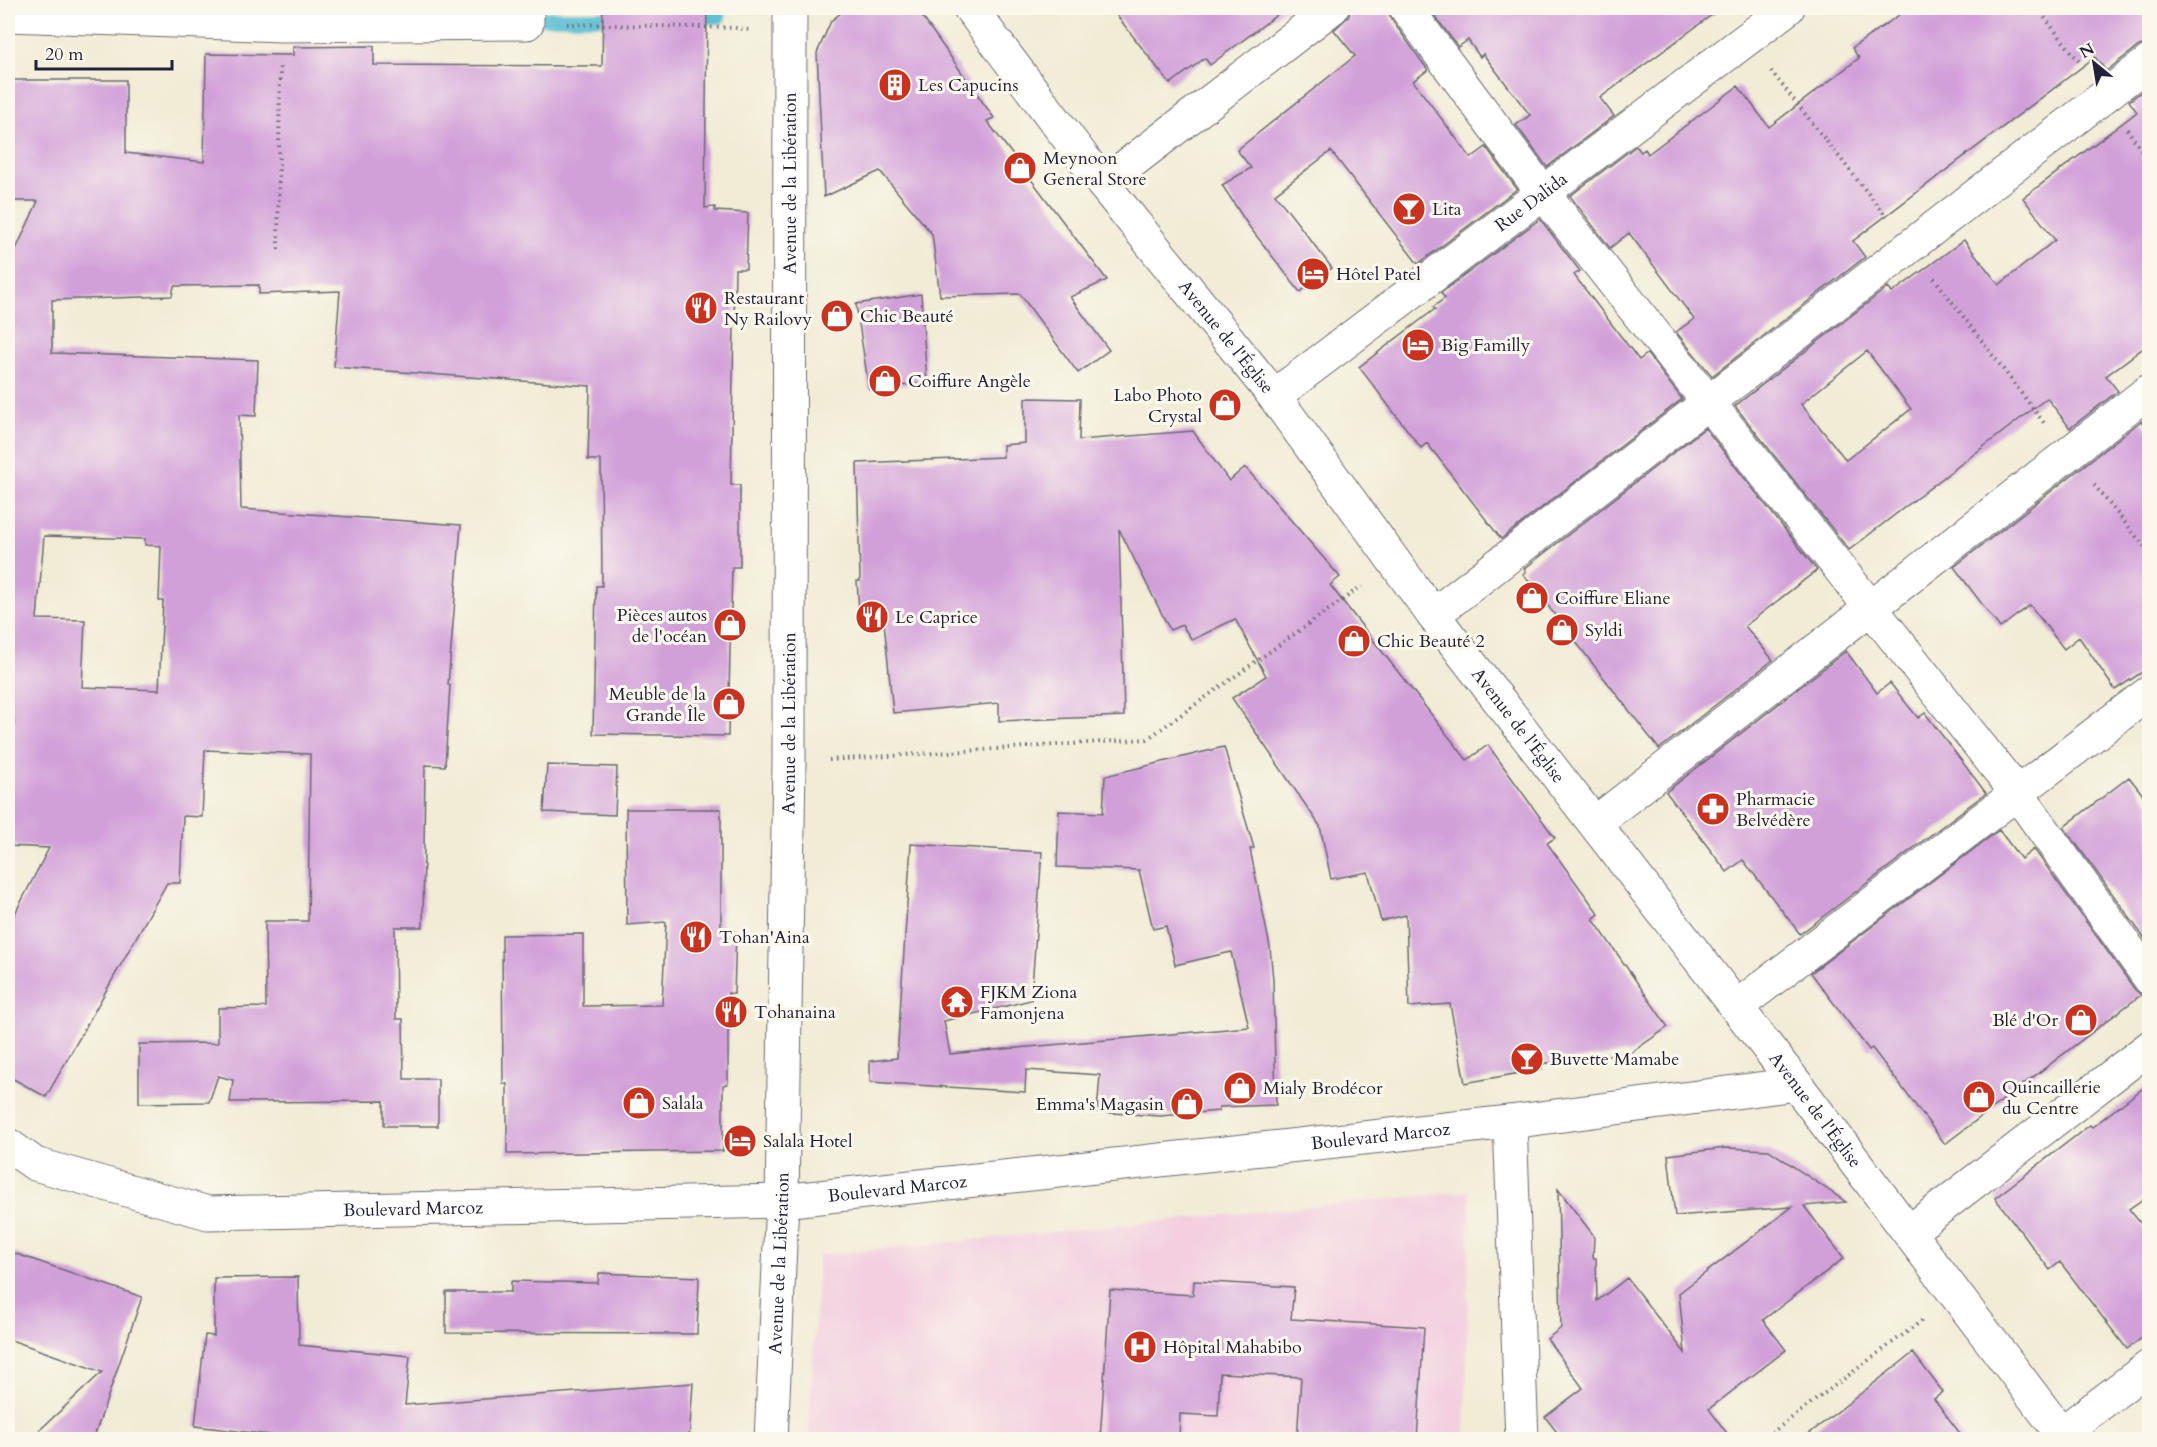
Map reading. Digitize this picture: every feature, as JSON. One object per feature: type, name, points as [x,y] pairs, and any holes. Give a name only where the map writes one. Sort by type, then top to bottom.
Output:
[{"type":"street","name":"Avenue de la Libération","points":[[771,1440],[782,1201],[789,762],[790,8]]},
{"type":"street","points":[[790,40],[805,8]]},
{"type":"street","name":"Avenue de l'Église","points":[[970,8],[1103,184],[1274,396],[1433,615],[1796,1084],[2054,1424],[2066,1436]]},
{"type":"street","points":[[1103,184],[1332,8]]},
{"type":"street","points":[[1406,8],[1543,193],[1707,404],[2017,794],[2150,979]]},
{"type":"street","name":"Rue Dalida","points":[[1274,396],[1788,8]]},
{"type":"street","points":[[23,12],[281,16],[527,15]]},
{"type":"street","points":[[1433,615],[2150,61]]},
{"type":"street","points":[[1595,824],[2150,390]]},
{"type":"street","points":[[1736,1007],[2150,692]]},
{"type":"street","points":[[1909,1232],[2150,1047]]},
{"type":"street","name":"Boulevard Marcoz","points":[[8,1145],[35,1164],[208,1213],[782,1201],[1510,1122],[1796,1084]]},
{"type":"street","points":[[1510,1122],[1522,1440]]},
{"type":"street","points":[[2066,1436],[2150,1366]]},
{"type":"path","points":[[527,15],[738,28]]},
{"type":"path","points":[[278,249],[281,16]]},
{"type":"path","points":[[789,762],[1147,740],[1394,563]]},
{"type":"path","points":[[1762,1440],[1956,1295]]},
{"type":"shaded area","name":"Hôpital Mahabibo","points":[[1470,1191],[1465,1439],[808,1440],[819,1255]]},
{"type":"building","points":[[603,8],[707,8],[705,208],[715,207],[715,211],[748,213],[746,269],[735,269],[731,485],[740,485],[740,567],[732,567],[728,736],[593,734],[596,586],[602,586],[601,460],[588,460],[590,386],[334,367],[340,291],[259,294],[259,285],[174,286],[172,296],[52,300],[52,353],[258,360],[256,416],[239,415],[241,509],[461,525],[448,685],[450,685],[445,766],[425,765],[423,927],[395,927],[396,1019],[403,1019],[404,1079],[438,1079],[438,1126],[384,1126],[384,1101],[230,1102],[233,1080],[218,1076],[209,1102],[139,1103],[139,1044],[218,1043],[218,1008],[266,1007],[265,921],[308,921],[310,754],[205,750],[202,817],[183,816],[180,883],[167,883],[46,1097],[8,1076],[8,927],[49,848],[8,846],[8,790],[10,790],[14,721],[8,720],[8,267],[38,201],[8,201],[8,80],[126,80],[126,153],[204,162],[206,54],[293,55],[293,47],[374,46],[374,65],[602,66]],"holes":[[[44,536],[145,539],[145,545],[161,546],[159,601],[163,601],[159,690],[82,687],[85,620],[37,619]]]},
{"type":"building","points":[[847,8],[916,8],[994,118],[987,121],[1107,280],[1070,297],[1109,350],[1078,373],[1020,294],[940,296],[932,234],[880,171],[824,197],[817,53],[831,21]]},
{"type":"building","points":[[1111,8],[1286,8],[1210,65],[1205,58],[1170,84]]},
{"type":"building","points":[[1350,8],[1388,8],[1391,19],[1428,70],[1413,81],[1471,158],[1486,147],[1517,189],[1418,264],[1331,151],[1275,194],[1332,268],[1300,292],[1248,225],[1222,185],[1251,168],[1237,150],[1355,56],[1334,30],[1349,16]]},
{"type":"building","points":[[1429,8],[1721,8],[1600,98],[1614,116],[1547,167],[1516,125],[1530,115],[1483,54],[1480,57],[1468,40],[1458,47]]},
{"type":"building","points":[[1909,8],[2150,8],[2150,43],[2139,46],[2106,71],[2095,57],[1853,241],[1865,257],[1712,376],[1676,332],[1694,319],[1629,233],[1610,248],[1570,196],[1636,146],[1641,152],[1645,149],[1648,154],[1738,86],[1769,127],[1859,58],[1852,48]]},
{"type":"building","points":[[2150,85],[2150,343],[2106,376],[2118,391],[2070,428],[2047,398],[1849,550],[1735,406],[1888,287],[1892,293],[1964,240],[1999,285],[2055,240],[2023,198],[2137,112],[2129,101]],"holes":[[[1867,351],[1911,409],[1846,460],[1801,404]]]},
{"type":"building","points":[[1540,219],[1580,271],[1574,275],[1639,360],[1647,354],[1682,399],[1501,539],[1427,443],[1421,448],[1359,367],[1435,309],[1433,307],[1445,298],[1441,293]]},
{"type":"building","points":[[921,294],[927,383],[869,389],[856,304]]},
{"type":"building","points":[[1025,398],[1080,399],[1079,440],[1193,431],[1229,481],[1245,467],[1340,577],[1330,585],[1467,760],[1488,745],[1555,838],[1547,843],[1599,914],[1593,919],[1668,1027],[1632,1052],[1541,1064],[1542,1069],[1465,1083],[1450,1004],[1409,1007],[1406,915],[1381,921],[1368,872],[1331,879],[1320,826],[1232,698],[1266,676],[1235,619],[1192,640],[1182,625],[1170,630],[1119,529],[1124,716],[999,721],[999,703],[893,713],[884,622],[860,624],[857,581],[860,581],[857,463],[1003,457],[1003,445],[1025,443]]},
{"type":"building","points":[[2141,421],[2150,432],[2150,667],[2115,690],[2079,637],[2064,649],[2030,605],[2000,628],[1954,567]]},
{"type":"building","points":[[1705,428],[1817,570],[1745,626],[1773,660],[1659,749],[1523,574],[1526,572],[1524,569]]},
{"type":"building","points":[[1846,651],[1877,693],[1890,683],[1918,718],[1925,713],[1986,793],[1800,934],[1743,860],[1727,872],[1666,792]]},
{"type":"building","points":[[1224,747],[1254,848],[1250,849],[1270,947],[1276,1105],[1219,1107],[1219,1111],[1160,1116],[1097,1112],[1100,1075],[1026,1070],[1025,1092],[870,1082],[870,1061],[897,1058],[911,844],[1042,852],[1031,1000],[944,1021],[950,1054],[1249,1027],[1231,952],[1175,965],[1166,926],[1153,929],[1139,870],[1057,867],[1059,811],[1103,813],[1105,776]]},
{"type":"building","points":[[547,765],[617,767],[615,815],[544,812]]},
{"type":"building","points":[[2129,777],[2150,804],[2150,946],[2064,827]]},
{"type":"building","points":[[626,809],[721,809],[721,932],[736,932],[734,994],[728,993],[728,1084],[723,1085],[723,1151],[507,1154],[507,1084],[503,1084],[502,935],[583,934],[583,1006],[662,1005],[666,922],[627,925]]},
{"type":"building","points":[[1999,830],[2021,859],[2034,849],[2135,990],[2141,995],[1945,1144],[1872,1048],[1869,1050],[1811,973]]},
{"type":"building","points":[[2150,1083],[2150,1194],[2129,1209],[2150,1235],[2150,1332],[2127,1349],[2060,1262],[2050,1270],[1995,1198],[2090,1125],[2092,1127]]},
{"type":"building","points":[[1726,1148],[1769,1150],[1846,1202],[1804,1206],[1844,1258],[1763,1320],[1786,1350],[1709,1409],[1732,1440],[1563,1440],[1545,1417],[1583,1388],[1547,1339],[1561,1328],[1558,1189],[1594,1236],[1593,1258],[1596,1258],[1597,1301],[1627,1278],[1685,1353],[1679,1293],[1792,1207],[1675,1216],[1668,1155]]},
{"type":"building","points":[[8,1251],[142,1297],[93,1440],[29,1440],[102,1372],[8,1339]]},
{"type":"building","points":[[599,1273],[699,1277],[697,1334],[446,1333],[446,1292],[511,1292],[511,1281],[598,1283]]},
{"type":"building","points":[[298,1277],[299,1345],[410,1356],[405,1405],[693,1383],[689,1440],[313,1440],[195,1426],[205,1335],[214,1336],[214,1278]]},
{"type":"building","points":[[1194,1281],[1294,1287],[1291,1319],[1424,1327],[1417,1440],[1297,1440],[1301,1377],[1220,1373],[1218,1416],[1180,1414],[1179,1440],[1100,1440],[1110,1290],[1193,1295]]},
{"type":"building","points":[[1913,1353],[1943,1392],[1934,1399],[1965,1440],[1801,1440]]},
{"type":"waterway","points":[[688,17],[719,17]]},
{"type":"waterway","points":[[533,18],[621,18]]},
{"type":"place","name":"Les Capucins","points":[[895,85]]},
{"type":"place","name":"Meynoon General Store","points":[[1020,168]]},
{"type":"place","name":"Lita","points":[[1409,209]]},
{"type":"place","name":"Hôtel Patel","points":[[1313,274]]},
{"type":"place","name":"Restaurant Ny Railovy","points":[[701,308]]},
{"type":"place","name":"Chic Beauté","points":[[837,316]]},
{"type":"place","name":"Big Familly","points":[[1418,345]]},
{"type":"place","name":"Coiffure Angèle","points":[[885,381]]},
{"type":"place","name":"Labo Photo Crystal","points":[[1225,405]]},
{"type":"place","name":"Coiffure Eliane","points":[[1532,598]]},
{"type":"place","name":"Le Caprice","points":[[872,617]]},
{"type":"place","name":"Pièces autos de l'océan","points":[[730,625]]},
{"type":"place","name":"Syldi","points":[[1562,630]]},
{"type":"place","name":"Chic Beauté 2","points":[[1354,641]]},
{"type":"place","name":"Meuble de la Grande Île","points":[[729,704]]},
{"type":"place","name":"Pharmacie Belvédère","points":[[1713,809]]},
{"type":"place","name":"Tohan'Aina","points":[[696,937]]},
{"type":"place","name":"FJKM Ziona Famonjena","points":[[957,1002]]},
{"type":"place","name":"Tohanaina","points":[[731,1012]]},
{"type":"place","name":"Blé d'Or","points":[[2081,1020]]},
{"type":"place","name":"Buvette Mamabe","points":[[1527,1059]]},
{"type":"place","name":"Mialy Brodécor","points":[[1240,1088]]},
{"type":"place","name":"Quincaillerie du Centre","points":[[1979,1097]]},
{"type":"place","name":"Salala","points":[[639,1103]]},
{"type":"place","name":"Emma's Magasin","points":[[1187,1104]]},
{"type":"place","name":"Salala Hotel","points":[[740,1141]]},
{"type":"place","name":"Hôpital Mahabibo","points":[[1140,1347]]}]
